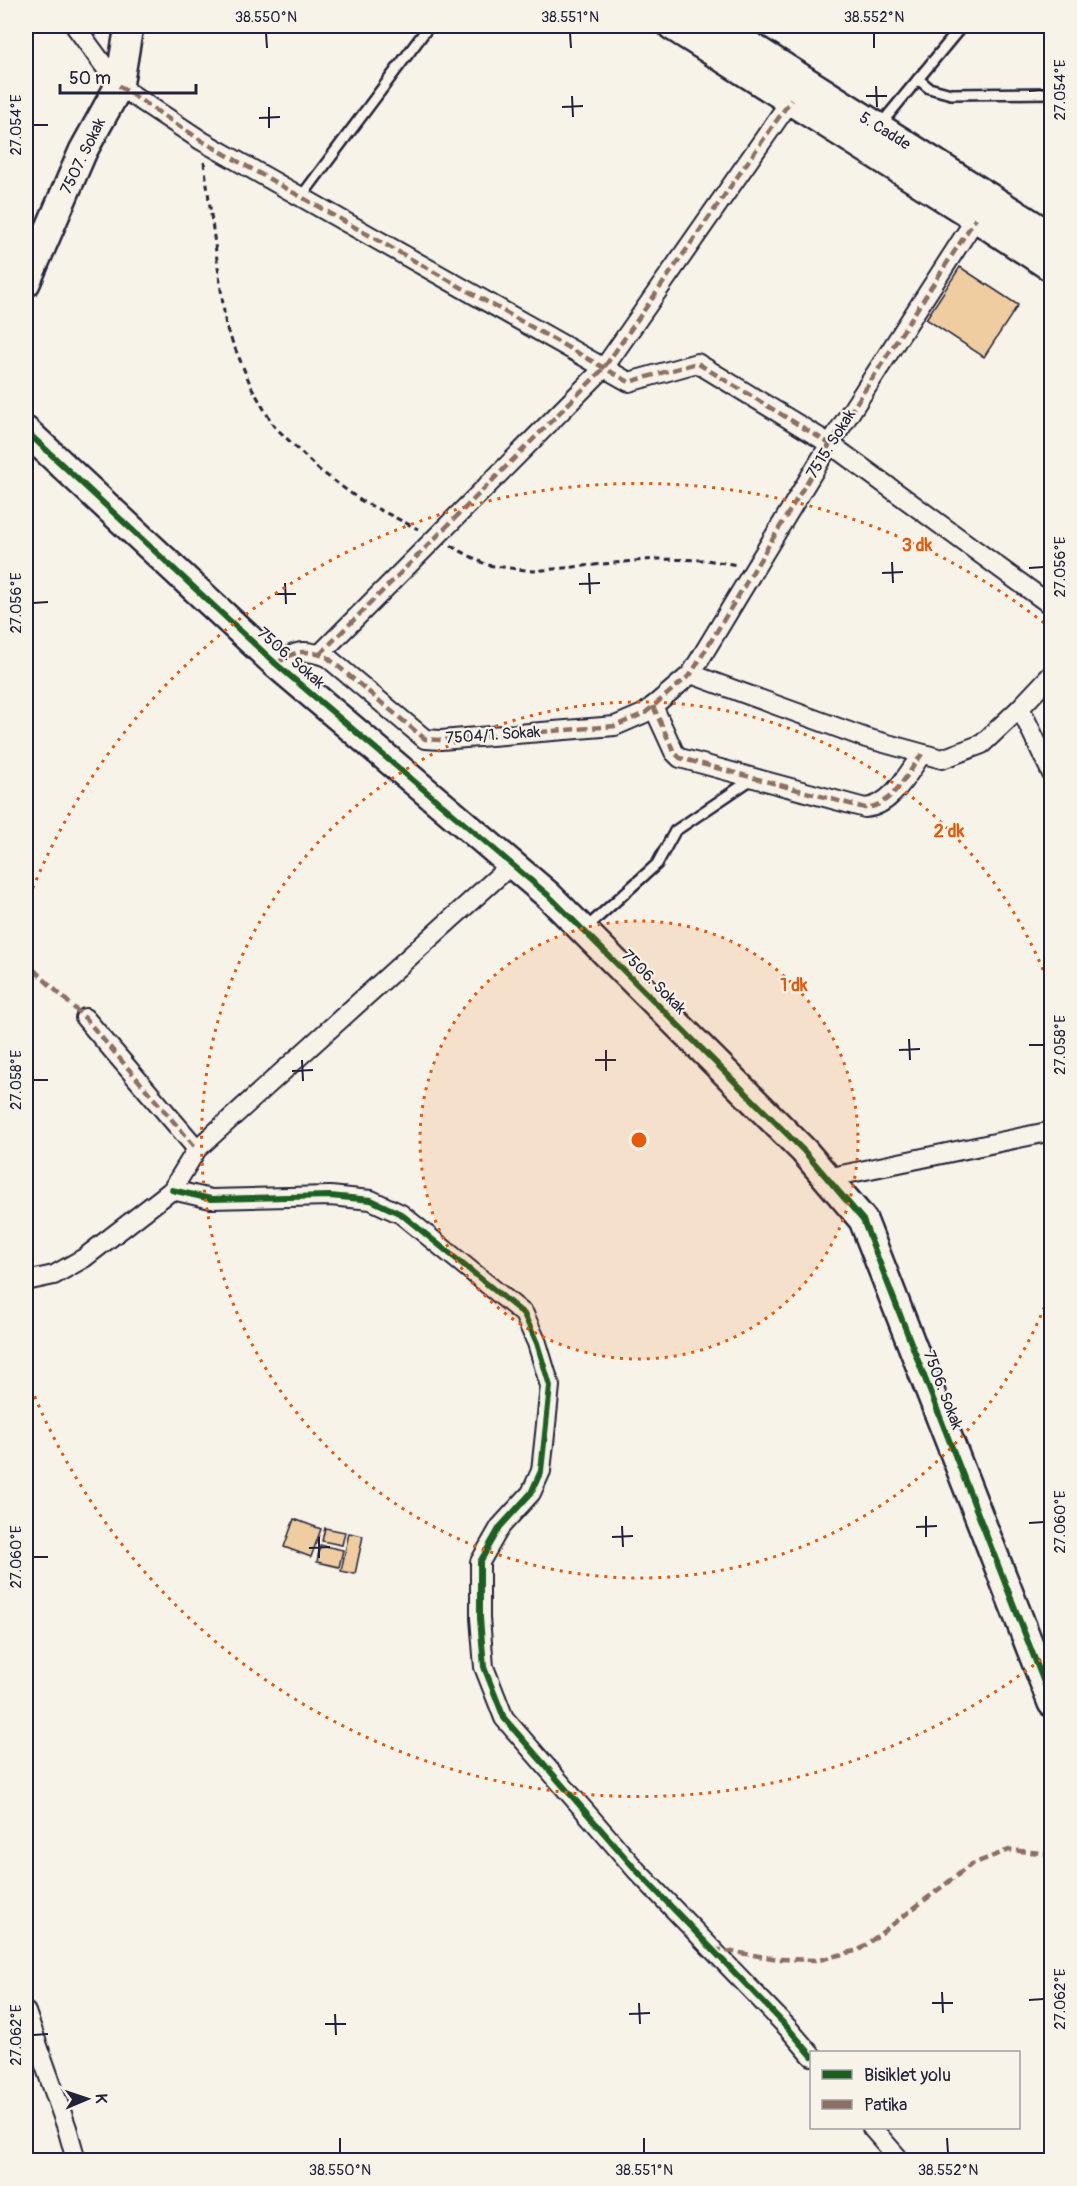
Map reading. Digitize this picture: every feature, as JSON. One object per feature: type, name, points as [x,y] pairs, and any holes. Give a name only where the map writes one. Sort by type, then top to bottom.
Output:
[{"type":"street","points":[[75,26],[119,86],[202,141],[629,382],[697,363],[830,444],[1052,606]]},
{"type":"street","name":"7507. Sokak","points":[[26,283],[83,151],[119,86],[129,26]]},
{"type":"street","points":[[672,26],[1052,268]]},
{"type":"street","name":"5. Cadde","points":[[719,26],[1052,237]]},
{"type":"street","points":[[276,664],[292,653],[310,651],[320,654],[437,539],[603,369],[791,100]]},
{"type":"street","name":"7515. Sokak","points":[[691,674],[830,444],[976,218]]},
{"type":"street","name":"7506. Sokak","points":[[26,431],[276,664],[548,895],[804,1152],[863,1220],[1045,1671],[1052,1703]]},
{"type":"street","name":"7504/1. Sokak","points":[[320,654],[327,657],[425,739],[441,740],[615,726],[645,713],[691,674]]},
{"type":"street","points":[[691,674],[866,738],[942,759],[982,744],[1052,674]]},
{"type":"street","points":[[653,706],[674,752],[680,758],[865,808],[873,808],[885,802],[922,754]]},
{"type":"street","points":[[1020,708],[1052,774]]},
{"type":"street","points":[[26,1281],[54,1275],[84,1258],[172,1190],[197,1149],[512,864]]},
{"type":"street","points":[[85,1018],[197,1149]]},
{"type":"street","points":[[827,1178],[1052,1131]]},
{"type":"street","points":[[172,1190],[211,1199],[330,1196],[371,1200],[401,1214],[524,1314],[537,1343],[550,1386],[541,1471],[531,1492],[500,1527],[480,1562],[480,1618],[484,1667],[504,1718],[637,1871],[810,2054]]},
{"type":"street","points":[[26,2012],[76,2160]]},
{"type":"street","points":[[875,2129],[900,2160]]},
{"type":"lane","points":[[301,197],[429,26]]},
{"type":"lane","points":[[878,127],[962,26]]},
{"type":"lane","points":[[918,79],[929,88],[951,94],[1052,93]]},
{"type":"lane","points":[[584,930],[657,864],[675,831],[754,778]]},
{"type":"path","points":[[202,141],[226,327],[251,386],[273,425],[318,468],[360,500],[487,565],[533,571],[655,559],[706,560],[755,567]]},
{"type":"building","points":[[960,267],[1018,305],[984,357],[926,319]]},
{"type":"building","points":[[294,1519],[321,1529],[311,1557],[284,1547]]},
{"type":"building","points":[[325,1528],[345,1532],[342,1545],[322,1541]]},
{"type":"building","points":[[349,1533],[363,1536],[355,1574],[341,1571]]},
{"type":"building","points":[[320,1545],[343,1550],[339,1567],[317,1562]]},
{"type":"marked path","points":[[119,86],[202,141],[629,382],[697,363],[830,444]]},
{"type":"marked path","points":[[320,654],[603,369],[791,100]]},
{"type":"marked path","points":[[276,664],[300,652],[327,657],[425,739],[441,740],[615,726],[645,713],[691,674],[830,444],[976,218]]},
{"type":"marked path","points":[[653,706],[674,752],[680,758],[865,808],[875,806],[891,795],[922,754]]},
{"type":"marked path","points":[[26,959],[33,969],[85,1018],[197,1149]]},
{"type":"marked path","points":[[713,1949],[779,1959],[819,1960],[859,1950],[972,1864],[1009,1850],[1052,1854]]},
{"type":"cycle path","points":[[26,431],[276,664],[548,895],[804,1151],[863,1220],[1052,1703]]},
{"type":"cycle path","points":[[172,1190],[211,1199],[330,1196],[371,1200],[401,1214],[524,1314],[537,1343],[550,1386],[541,1471],[531,1493],[500,1527],[480,1562],[480,1618],[484,1667],[504,1718],[637,1871],[810,2054]]}]
